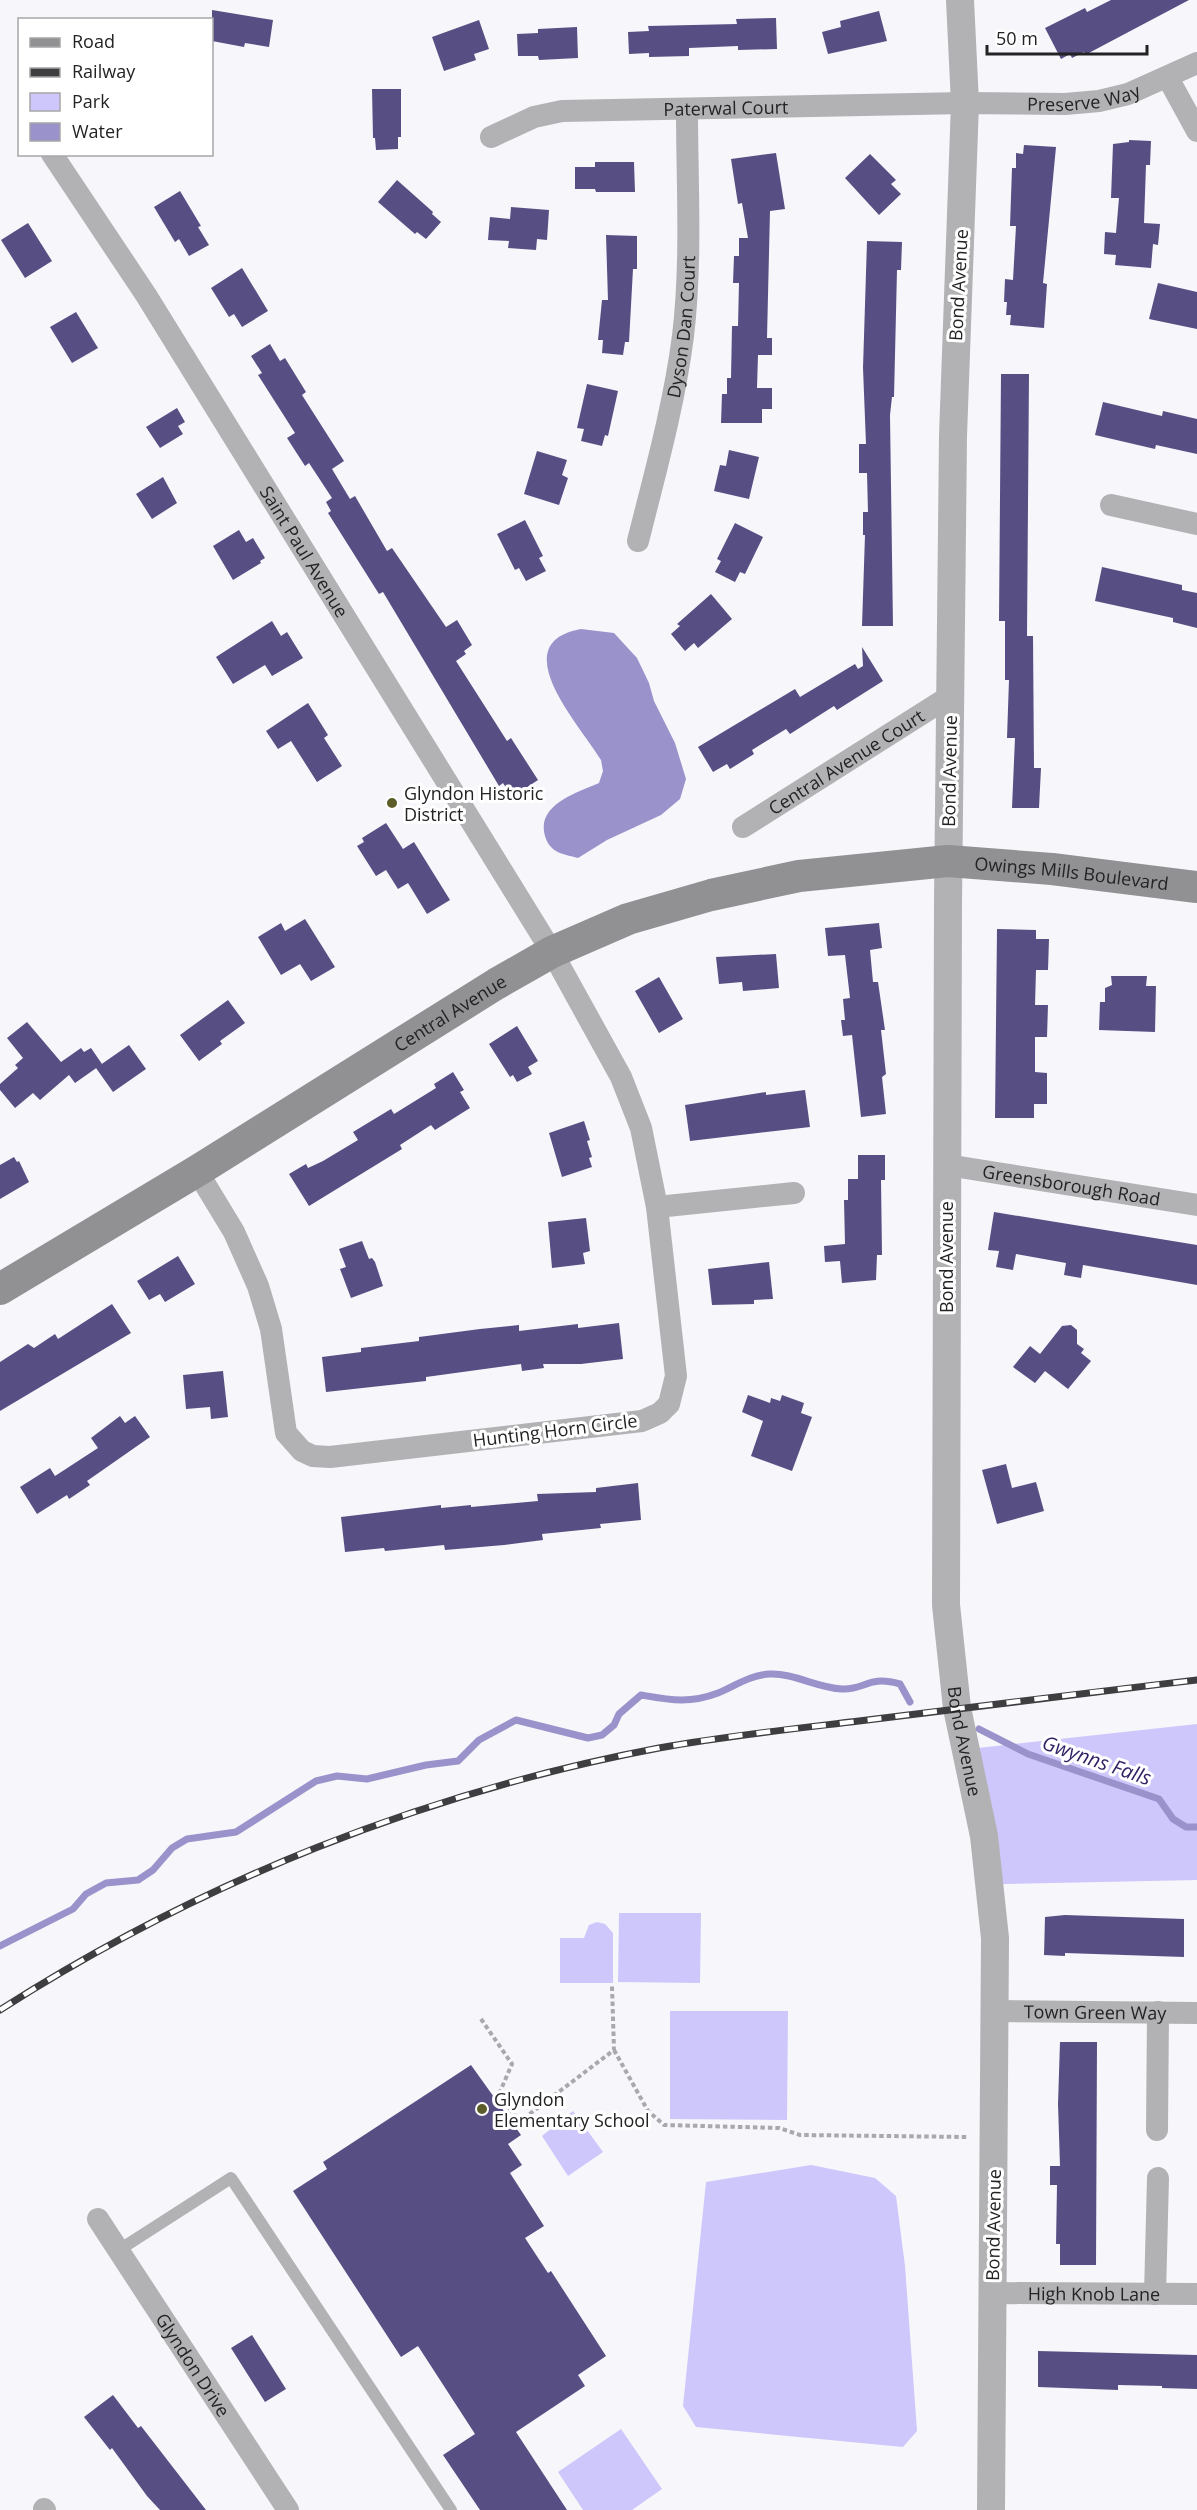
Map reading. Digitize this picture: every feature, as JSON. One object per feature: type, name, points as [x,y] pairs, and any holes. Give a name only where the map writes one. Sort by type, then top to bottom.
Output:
[{"type":"main road","name":"Central Avenue","points":[[0,1289],[197,1171],[552,952],[628,920],[758,884],[839,870],[948,861]]},
{"type":"main road","name":"Owings Mills Boulevard","points":[[948,861],[1052,869],[1197,887]]},
{"type":"street","name":"Bond Avenue","points":[[960,0],[965,103],[954,400],[948,861],[948,1639],[957,1708],[984,1836],[995,1938],[991,2510]]},
{"type":"street","name":"Preserve Way","points":[[965,103],[1065,104],[1099,101],[1128,94],[1197,63]]},
{"type":"street","points":[[1168,78],[1197,131]]},
{"type":"street","name":"Paterwal Court","points":[[491,137],[534,117],[562,111],[965,103]]},
{"type":"street","name":"Dyson Dan Court","points":[[638,541],[672,404],[683,335],[687,275],[687,109]]},
{"type":"street","name":"Saint Paul Avenue","points":[[53,156],[153,305],[552,952]]},
{"type":"street","points":[[1111,504],[1197,524]]},
{"type":"street","name":"Central Avenue Court","points":[[743,827],[950,696]]},
{"type":"street","name":"Hunting Horn Circle","points":[[197,1171],[234,1232],[258,1286],[272,1329],[286,1433],[293,1444],[313,1456],[330,1457],[642,1421],[660,1413],[669,1404],[676,1376],[657,1207],[641,1128],[621,1077],[552,952]]},
{"type":"street","name":"Greensborough Road","points":[[947,1165],[1197,1205]]},
{"type":"street","points":[[657,1207],[794,1193]]},
{"type":"street","name":"Town Green Way","points":[[995,2012],[1197,2013]]},
{"type":"street","points":[[1157,2130],[1158,2012]]},
{"type":"street","points":[[1155,2294],[1158,2178]]},
{"type":"street","name":"Glyndon Drive","points":[[98,2219],[288,2510]]},
{"type":"street","name":"High Knob Lane","points":[[992,2293],[1197,2294]]},
{"type":"lane","points":[[119,2250],[231,2178],[451,2510]]},
{"type":"path","points":[[612,1986],[614,2050],[653,2118],[664,2125],[779,2128],[800,2135],[968,2137]]},
{"type":"path","points":[[481,2019],[513,2064],[499,2094],[519,2122],[614,2050]]},
{"type":"green space","points":[[1197,1724],[1197,1880],[1003,1884],[978,1748]]},
{"type":"green space","points":[[619,1913],[701,1913],[700,1983],[618,1982]]},
{"type":"green space","points":[[597,1922],[605,1924],[613,1933],[613,1983],[560,1983],[560,1938],[584,1938],[589,1925]]},
{"type":"green space","points":[[670,2011],[788,2011],[787,2120],[670,2119]]},
{"type":"green space","points":[[573,2111],[603,2152],[568,2176],[542,2136]]},
{"type":"green space","points":[[811,2165],[875,2178],[896,2196],[905,2266],[917,2431],[903,2447],[696,2427],[683,2406],[706,2182]]},
{"type":"green space","points":[[621,2429],[662,2489],[632,2510],[583,2510],[558,2472]]},
{"type":"water","points":[[581,629],[614,633],[637,658],[649,683],[654,701],[675,743],[686,779],[680,799],[661,815],[607,840],[578,858],[558,852],[550,846],[545,836],[544,825],[546,816],[552,808],[569,796],[599,783],[603,771],[601,760],[554,687],[548,667],[548,650],[559,637]]},
{"type":"building","points":[[1111,0],[1189,0],[1085,55],[1084,52],[1072,58],[1070,54],[1061,59],[1045,28],[1085,8],[1087,12]]},
{"type":"building","points":[[212,10],[273,20],[269,47],[245,43],[244,47],[213,41]]},
{"type":"building","points":[[879,11],[887,41],[828,54],[822,32],[841,27],[840,21]]},
{"type":"building","points":[[776,18],[777,49],[738,50],[738,46],[689,48],[689,56],[649,57],[649,53],[629,54],[628,32],[649,31],[648,26],[737,24],[736,19]]},
{"type":"building","points":[[479,20],[489,49],[474,54],[476,60],[444,71],[432,37]]},
{"type":"building","points":[[577,27],[578,58],[539,60],[538,56],[518,56],[517,34],[538,33],[538,29]]},
{"type":"building","points":[[372,89],[401,89],[401,137],[398,137],[398,149],[376,150],[375,138],[373,138]]},
{"type":"building","points":[[1129,140],[1151,141],[1150,165],[1146,165],[1144,223],[1160,224],[1158,245],[1153,244],[1151,268],[1115,265],[1116,255],[1104,254],[1105,232],[1116,233],[1119,198],[1111,198],[1113,144],[1129,142]]},
{"type":"building","points":[[1024,145],[1056,147],[1043,283],[1047,284],[1044,328],[1010,325],[1011,315],[1006,315],[1007,302],[1004,302],[1005,279],[1013,280],[1016,226],[1010,226],[1012,168],[1016,168],[1016,153],[1023,154]]},
{"type":"building","points":[[776,153],[785,209],[770,211],[767,338],[772,338],[772,355],[758,355],[757,388],[772,388],[772,409],[762,409],[762,423],[721,423],[722,394],[727,394],[727,378],[731,378],[732,326],[738,326],[739,283],[733,283],[734,256],[739,256],[739,238],[748,238],[742,203],[738,204],[731,159]]},
{"type":"building","points":[[870,154],[896,180],[891,184],[901,194],[879,215],[845,178]]},
{"type":"building","points":[[595,162],[634,162],[635,192],[596,192],[595,189],[575,189],[575,167],[595,167]]},
{"type":"building","points":[[397,180],[441,222],[426,239],[417,232],[415,234],[378,202]]},
{"type":"building","points":[[180,191],[201,226],[198,227],[209,245],[189,256],[179,239],[175,242],[154,207]]},
{"type":"building","points":[[511,207],[549,210],[547,240],[537,239],[536,250],[508,248],[509,241],[488,240],[490,217],[510,219]]},
{"type":"building","points":[[28,223],[52,261],[25,278],[1,240]]},
{"type":"building","points":[[606,235],[637,236],[637,269],[633,269],[629,342],[625,342],[623,355],[602,353],[603,340],[598,340],[602,300],[608,300]]},
{"type":"building","points":[[867,241],[902,242],[901,270],[897,270],[894,397],[892,397],[890,415],[893,626],[862,626],[865,535],[863,535],[863,512],[868,512],[867,473],[859,473],[859,444],[866,444],[863,368]]},
{"type":"building","points":[[242,268],[268,311],[242,327],[234,314],[229,317],[211,288]]},
{"type":"building","points":[[1158,283],[1197,292],[1197,329],[1149,319]]},
{"type":"building","points":[[76,312],[98,348],[72,363],[50,327]]},
{"type":"building","points":[[270,344],[280,361],[285,358],[306,392],[302,395],[344,461],[332,469],[350,499],[355,496],[387,551],[392,548],[446,627],[457,620],[472,645],[464,651],[466,654],[456,661],[507,741],[511,738],[538,780],[512,797],[503,783],[499,786],[383,592],[379,594],[328,513],[331,511],[326,502],[332,498],[309,463],[305,466],[287,438],[295,433],[258,375],[262,373],[251,356]]},
{"type":"building","points":[[1001,374],[1029,374],[1027,636],[1033,636],[1034,768],[1041,768],[1039,808],[1012,808],[1015,738],[1007,738],[1009,680],[1005,680],[1005,621],[999,621]]},
{"type":"building","points":[[587,384],[618,391],[608,436],[605,435],[602,446],[581,441],[584,429],[577,428]]},
{"type":"building","points":[[1103,402],[1162,416],[1163,411],[1197,419],[1197,454],[1156,445],[1155,449],[1095,435]]},
{"type":"building","points":[[177,408],[185,422],[178,426],[183,434],[160,448],[146,427]]},
{"type":"building","points":[[729,450],[759,457],[749,499],[714,491],[720,465],[726,466]]},
{"type":"building","points":[[537,451],[567,460],[562,475],[568,478],[559,505],[524,494]]},
{"type":"building","points":[[163,477],[177,503],[152,519],[136,494]]},
{"type":"building","points":[[525,520],[543,556],[539,558],[546,571],[526,581],[519,568],[515,570],[497,534]]},
{"type":"building","points":[[735,523],[763,537],[745,574],[740,572],[735,582],[715,572],[721,561],[717,559]]},
{"type":"building","points":[[239,530],[246,542],[253,538],[265,558],[260,561],[261,563],[233,580],[213,546]]},
{"type":"building","points":[[1102,567],[1182,585],[1182,590],[1197,593],[1197,628],[1173,622],[1173,618],[1095,601]]},
{"type":"building","points":[[711,594],[732,619],[698,648],[694,643],[685,651],[671,634],[680,626],[677,624]]},
{"type":"building","points":[[272,621],[281,636],[287,632],[303,658],[272,676],[265,665],[233,684],[216,657]]},
{"type":"building","points":[[862,647],[883,681],[837,710],[834,706],[790,734],[786,729],[752,750],[754,754],[730,769],[727,764],[713,772],[698,747],[795,689],[800,697],[855,664],[858,669],[863,666]]},
{"type":"building","points":[[308,703],[328,735],[324,738],[342,766],[317,782],[291,741],[278,749],[266,731]]},
{"type":"building","points":[[386,823],[403,849],[414,842],[450,900],[427,914],[408,883],[398,889],[386,870],[376,876],[357,846],[364,842],[362,838]]},
{"type":"building","points":[[305,919],[335,967],[311,981],[300,964],[281,975],[258,937],[281,923],[285,931]]},
{"type":"building","points":[[879,923],[882,948],[870,950],[873,982],[878,982],[885,1030],[881,1030],[886,1074],[882,1077],[886,1114],[861,1117],[852,1035],[843,1036],[841,1020],[845,1020],[843,999],[850,998],[845,955],[828,956],[825,928]]},
{"type":"building","points":[[997,929],[1036,930],[1036,939],[1049,939],[1048,970],[1036,970],[1035,1005],[1048,1005],[1047,1037],[1035,1037],[1035,1072],[1047,1073],[1047,1104],[1034,1104],[1034,1118],[995,1118]]},
{"type":"building","points":[[776,954],[779,988],[743,991],[742,982],[719,984],[716,957]]},
{"type":"building","points":[[1111,976],[1147,976],[1146,986],[1156,986],[1155,1032],[1099,1030],[1100,1002],[1105,1002],[1105,988],[1112,985]]},
{"type":"building","points":[[659,977],[683,1019],[659,1033],[635,991]]},
{"type":"building","points":[[228,1000],[245,1023],[220,1041],[222,1044],[199,1061],[180,1035]]},
{"type":"building","points":[[27,1022],[61,1062],[81,1048],[84,1052],[91,1048],[102,1064],[75,1083],[69,1075],[40,1100],[33,1093],[15,1108],[0,1090],[0,1084],[18,1068],[15,1065],[23,1058],[7,1038]]},
{"type":"building","points":[[517,1026],[538,1061],[528,1067],[532,1074],[517,1082],[513,1075],[510,1077],[489,1044]]},
{"type":"building","points":[[129,1045],[146,1069],[113,1092],[96,1068]]},
{"type":"building","points":[[453,1072],[464,1090],[460,1092],[470,1108],[435,1130],[431,1125],[400,1145],[402,1149],[309,1206],[289,1174],[306,1164],[308,1168],[323,1161],[358,1140],[353,1132],[391,1109],[394,1114],[436,1088],[434,1084]]},
{"type":"building","points":[[805,1090],[810,1127],[690,1141],[685,1105],[766,1092],[766,1095]]},
{"type":"building","points":[[584,1121],[590,1140],[587,1141],[592,1157],[589,1158],[592,1167],[562,1177],[549,1133]]},
{"type":"building","points":[[858,1155],[885,1155],[885,1180],[881,1180],[882,1255],[877,1255],[876,1280],[842,1283],[840,1261],[825,1262],[824,1246],[845,1244],[844,1200],[848,1200],[848,1179],[858,1179]]},
{"type":"building","points":[[14,1157],[17,1162],[19,1161],[29,1182],[0,1199],[0,1165]]},
{"type":"building","points":[[994,1212],[1197,1245],[1197,1285],[1083,1265],[1081,1278],[1064,1275],[1066,1263],[1016,1254],[1013,1270],[996,1267],[999,1251],[988,1250]]},
{"type":"building","points":[[586,1218],[590,1251],[583,1253],[585,1264],[552,1268],[548,1222]]},
{"type":"building","points":[[362,1241],[369,1259],[372,1258],[375,1262],[383,1286],[351,1298],[340,1269],[346,1267],[339,1249]]},
{"type":"building","points":[[178,1256],[195,1284],[165,1302],[160,1294],[149,1300],[137,1281]]},
{"type":"building","points":[[769,1262],[773,1299],[754,1300],[754,1304],[712,1305],[708,1269]]},
{"type":"building","points":[[112,1304],[131,1333],[0,1411],[0,1362],[28,1344],[34,1348],[55,1334],[58,1339]]},
{"type":"building","points":[[619,1323],[623,1359],[581,1364],[543,1364],[544,1368],[522,1371],[521,1364],[426,1377],[426,1381],[326,1392],[322,1357],[361,1352],[361,1348],[419,1341],[419,1337],[480,1329],[519,1325],[519,1331],[578,1324],[578,1328]]},
{"type":"building","points":[[1071,1325],[1077,1330],[1077,1344],[1084,1349],[1081,1353],[1091,1361],[1068,1389],[1045,1371],[1035,1383],[1013,1367],[1030,1346],[1040,1354],[1062,1326]]},
{"type":"building","points":[[223,1371],[228,1417],[211,1419],[210,1407],[186,1409],[183,1375]]},
{"type":"building","points":[[748,1395],[770,1403],[771,1398],[780,1401],[782,1395],[804,1403],[801,1413],[812,1417],[792,1471],[751,1456],[763,1421],[742,1412]]},
{"type":"building","points":[[120,1416],[125,1423],[135,1416],[150,1437],[87,1481],[90,1485],[69,1499],[67,1495],[37,1514],[20,1487],[50,1468],[55,1476],[98,1448],[91,1438]]},
{"type":"building","points":[[1006,1464],[1012,1488],[1036,1482],[1044,1511],[997,1524],[982,1470]]},
{"type":"building","points":[[638,1483],[641,1520],[600,1524],[601,1528],[542,1534],[543,1540],[504,1545],[445,1550],[444,1545],[385,1551],[384,1548],[345,1552],[341,1517],[441,1505],[441,1508],[471,1505],[471,1507],[538,1501],[537,1494],[596,1492],[596,1488]]},
{"type":"building","points":[[1065,1915],[1184,1919],[1184,1957],[1065,1953],[1065,1956],[1044,1955],[1045,1917]]},
{"type":"building","points":[[1060,2042],[1097,2042],[1096,2265],[1060,2265],[1060,2244],[1056,2244],[1057,2185],[1050,2185],[1050,2166],[1060,2166],[1058,2104]]},
{"type":"building","points":[[471,2065],[521,2135],[508,2144],[522,2165],[510,2173],[544,2226],[525,2238],[548,2273],[551,2271],[606,2356],[578,2375],[585,2386],[516,2432],[567,2510],[480,2510],[443,2455],[475,2434],[418,2346],[401,2357],[293,2191],[327,2169],[323,2162]]},
{"type":"building","points":[[252,2335],[286,2389],[265,2402],[231,2348]]},
{"type":"building","points":[[1038,2351],[1197,2355],[1197,2389],[1118,2385],[1118,2390],[1038,2387]]},
{"type":"building","points":[[113,2395],[138,2428],[141,2426],[206,2510],[160,2510],[147,2496],[112,2448],[110,2450],[84,2417]]},
{"type":"waterway","name":"Gwynns Falls","points":[[0,1946],[73,1909],[86,1894],[106,1883],[138,1880],[153,1870],[172,1848],[187,1839],[236,1832],[316,1781],[337,1776],[367,1779],[426,1765],[458,1761],[479,1740],[516,1720],[588,1738],[602,1735],[614,1725],[619,1714],[641,1695],[670,1699],[698,1699],[749,1679],[770,1674],[779,1674],[842,1689],[880,1681],[900,1684],[910,1702]]},
{"type":"waterway","name":"Gwynns Falls","points":[[979,1729],[1028,1754],[1159,1799],[1173,1819],[1186,1827],[1197,1827]]},
{"type":"railway","points":[[0,2010],[154,1921],[235,1882],[400,1816],[485,1790],[572,1767],[659,1748],[709,1740],[1197,1680]]},
{"type":"place","name":"Glyndon Historic District","points":[[392,803]]},
{"type":"place","name":"Glyndon Elementary School","points":[[482,2109]]}]
